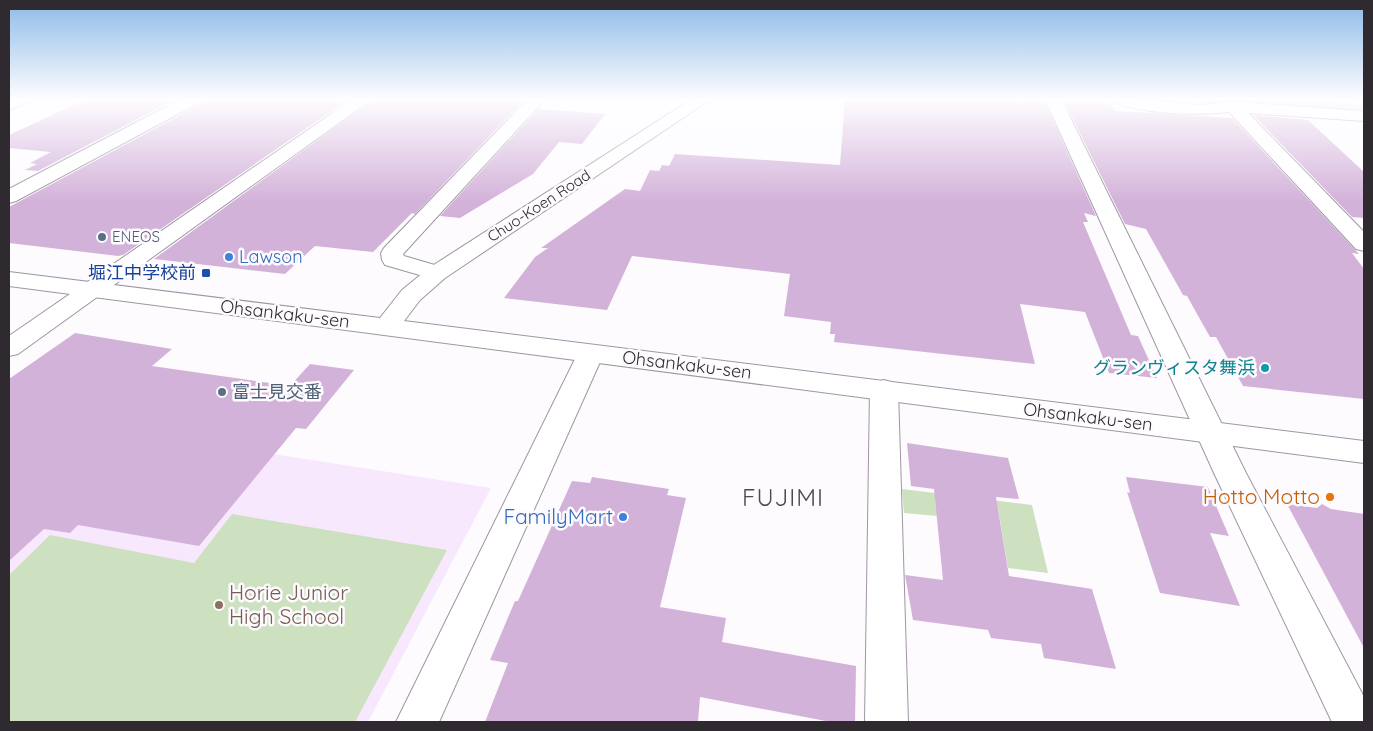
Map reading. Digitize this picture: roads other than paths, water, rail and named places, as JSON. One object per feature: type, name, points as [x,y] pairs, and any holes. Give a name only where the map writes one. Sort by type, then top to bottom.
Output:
[{"type":"street","points":[[9,197],[130,133]]},
{"type":"street","points":[[9,348],[315,133]]},
{"type":"street","points":[[437,273],[393,260],[392,253],[505,133]]},
{"type":"street","name":"Chuo-Koen Road","points":[[387,326],[411,295],[437,273],[651,133]]},
{"type":"street","points":[[1069,133],[1211,433],[1354,722]]},
{"type":"street","points":[[1257,133],[1364,244]]},
{"type":"street","name":"Ohsankaku-sen","points":[[9,278],[1364,452]]},
{"type":"street","points":[[417,722],[590,353]]},
{"type":"street","points":[[884,390],[887,722]]},
{"type":"place","name":"ENEOS","points":[[102,237]]},
{"type":"place","name":"Lawson","points":[[229,257]]},
{"type":"place","name":"堀江中学校前","points":[[206,273]]},
{"type":"place","name":"グランヴィスタ舞浜","points":[[1265,368]]},
{"type":"place","name":"富士見交番","points":[[222,392]]},
{"type":"place","name":"Hotto Motto","points":[[1330,497]]},
{"type":"place","name":"FamilyMart","points":[[623,517]]},
{"type":"place","name":"Horie Junior High School","points":[[219,605]]},
{"type":"district","name":"FUJIMI","points":[[783,498]]}]
